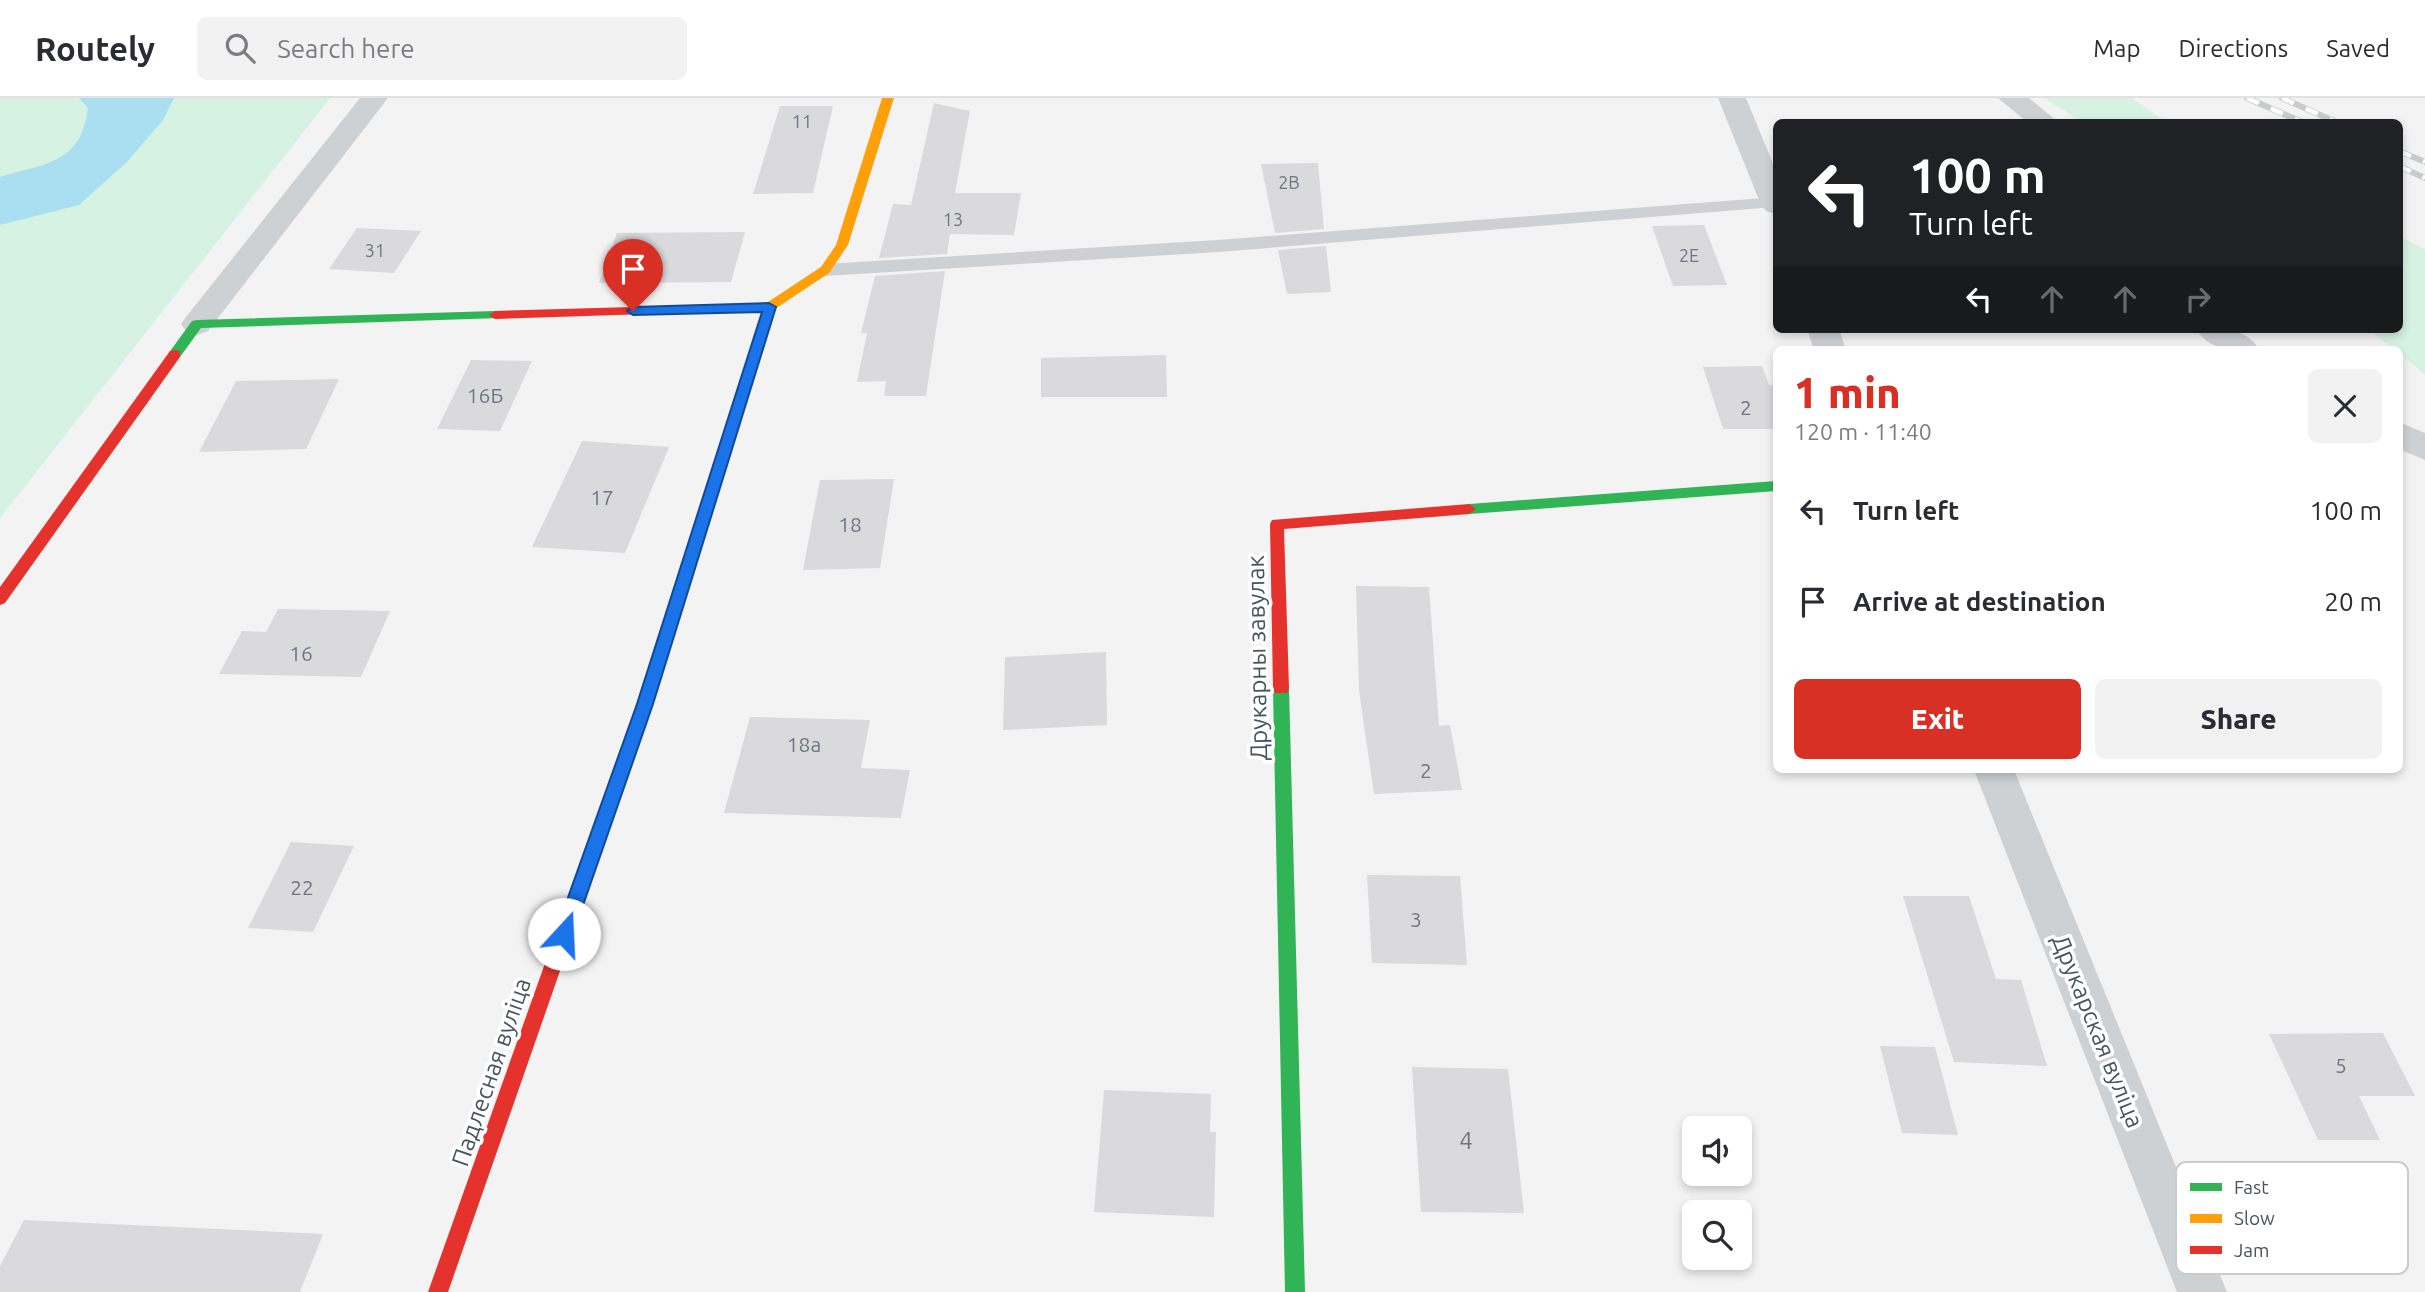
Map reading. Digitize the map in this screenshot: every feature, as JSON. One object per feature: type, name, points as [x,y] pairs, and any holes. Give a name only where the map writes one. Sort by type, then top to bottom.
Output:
[{"type":"street","points":[[0,599],[197,324],[374,98]]},
{"type":"street","points":[[197,324],[769,307],[825,270],[842,245],[888,98]]},
{"type":"street","points":[[1732,98],[1773,196]]},
{"type":"street","points":[[2012,98],[2040,119]]},
{"type":"street","name":"Падлесная вуліца","points":[[438,1292],[645,704],[769,307]]},
{"type":"street","points":[[2218,333],[2238,346]]},
{"type":"street","points":[[2403,436],[2425,448]]},
{"type":"street","name":"Друкарны завулак","points":[[1295,1292],[1277,524],[1773,486]]},
{"type":"street","name":"Друкарская вуліца","points":[[1995,773],[2176,1227]]},
{"type":"street","name":"Друкарская вуліца","points":[[2195,1274],[2202,1292]]},
{"type":"lane","points":[[825,270],[1218,246],[1773,203]]},
{"type":"green space","points":[[0,98],[330,98],[0,518]]},
{"type":"green space","points":[[2044,98],[2132,98],[2162,119],[2077,119]]},
{"type":"green space","points":[[2403,238],[2425,249],[2425,374],[2403,356],[2403,346],[2390,346],[2373,333],[2403,333]]},
{"type":"water","points":[[79,98],[174,98],[163,120],[127,162],[79,205],[0,225],[0,177],[46,164],[69,151],[78,140],[88,108]]},
{"type":"building","points":[[934,103],[970,111],[955,193],[1021,193],[1014,235],[950,234],[947,254],[879,258],[893,204],[911,205]]},
{"type":"building","points":[[780,106],[833,106],[813,193],[753,194]]},
{"type":"building","points":[[1318,163],[1324,229],[1275,233],[1261,164]]},
{"type":"building","points":[[1704,225],[1727,285],[1673,286],[1652,226]]},
{"type":"building","points":[[357,228],[421,231],[394,273],[329,269]]},
{"type":"building","points":[[745,232],[731,282],[599,283],[617,233]]},
{"type":"building","points":[[1326,246],[1331,292],[1287,294],[1278,250]]},
{"type":"building","points":[[945,271],[926,396],[884,396],[886,381],[857,382],[867,333],[861,333],[875,276]]},
{"type":"building","points":[[1166,355],[1167,397],[1041,397],[1041,358]]},
{"type":"building","points":[[471,360],[532,361],[500,431],[437,429]]},
{"type":"building","points":[[1762,366],[1769,385],[1773,385],[1773,429],[1723,429],[1703,367]]},
{"type":"building","points":[[339,379],[306,449],[199,452],[236,381]]},
{"type":"building","points":[[582,441],[669,447],[625,553],[532,547]]},
{"type":"building","points":[[894,479],[880,568],[803,570],[820,480]]},
{"type":"building","points":[[1356,586],[1429,587],[1439,726],[1450,725],[1462,790],[1374,794],[1359,691]]},
{"type":"building","points":[[278,609],[390,611],[361,677],[219,674],[242,631],[266,632]]},
{"type":"building","points":[[1106,652],[1107,725],[1003,730],[1005,657]]},
{"type":"building","points":[[750,717],[870,720],[861,768],[910,770],[901,818],[724,813]]},
{"type":"building","points":[[291,842],[354,846],[313,932],[248,928]]},
{"type":"building","points":[[1367,875],[1460,876],[1467,965],[1372,963]]},
{"type":"building","points":[[1903,896],[1969,896],[1996,979],[2021,980],[2047,1066],[1954,1062]]},
{"type":"building","points":[[2383,1033],[2415,1096],[2359,1096],[2380,1140],[2318,1140],[2269,1034]]},
{"type":"building","points":[[1880,1046],[1935,1047],[1958,1135],[1902,1133]]},
{"type":"building","points":[[1412,1067],[1508,1069],[1524,1213],[1421,1212]]},
{"type":"building","points":[[1104,1090],[1211,1094],[1210,1132],[1216,1132],[1214,1217],[1094,1212]]},
{"type":"building","points":[[24,1220],[323,1234],[300,1292],[0,1292],[0,1266]]},
{"type":"railway","points":[[2247,98],[2295,119]]},
{"type":"railway","points":[[2282,98],[2329,119]]},
{"type":"railway","points":[[2403,153],[2425,162]]},
{"type":"railway","points":[[2403,168],[2425,178]]},
{"type":"traffic: fast","points":[[175,354],[197,324],[495,315]]},
{"type":"traffic: fast","points":[[635,733],[758,343]]},
{"type":"traffic: fast","points":[[1469,509],[1773,486]]},
{"type":"traffic: fast","points":[[1281,688],[1295,1292]]},
{"type":"traffic: slow","points":[[758,343],[769,307],[825,270],[842,245],[888,98]]},
{"type":"traffic: jam","points":[[495,315],[769,307]]},
{"type":"traffic: jam","points":[[0,599],[175,354]]},
{"type":"traffic: jam","points":[[1281,688],[1277,524],[1469,509]]},
{"type":"traffic: jam","points":[[438,1292],[635,733]]},
{"type":"route","points":[[564,934],[645,704],[769,307],[633,311]]}]
